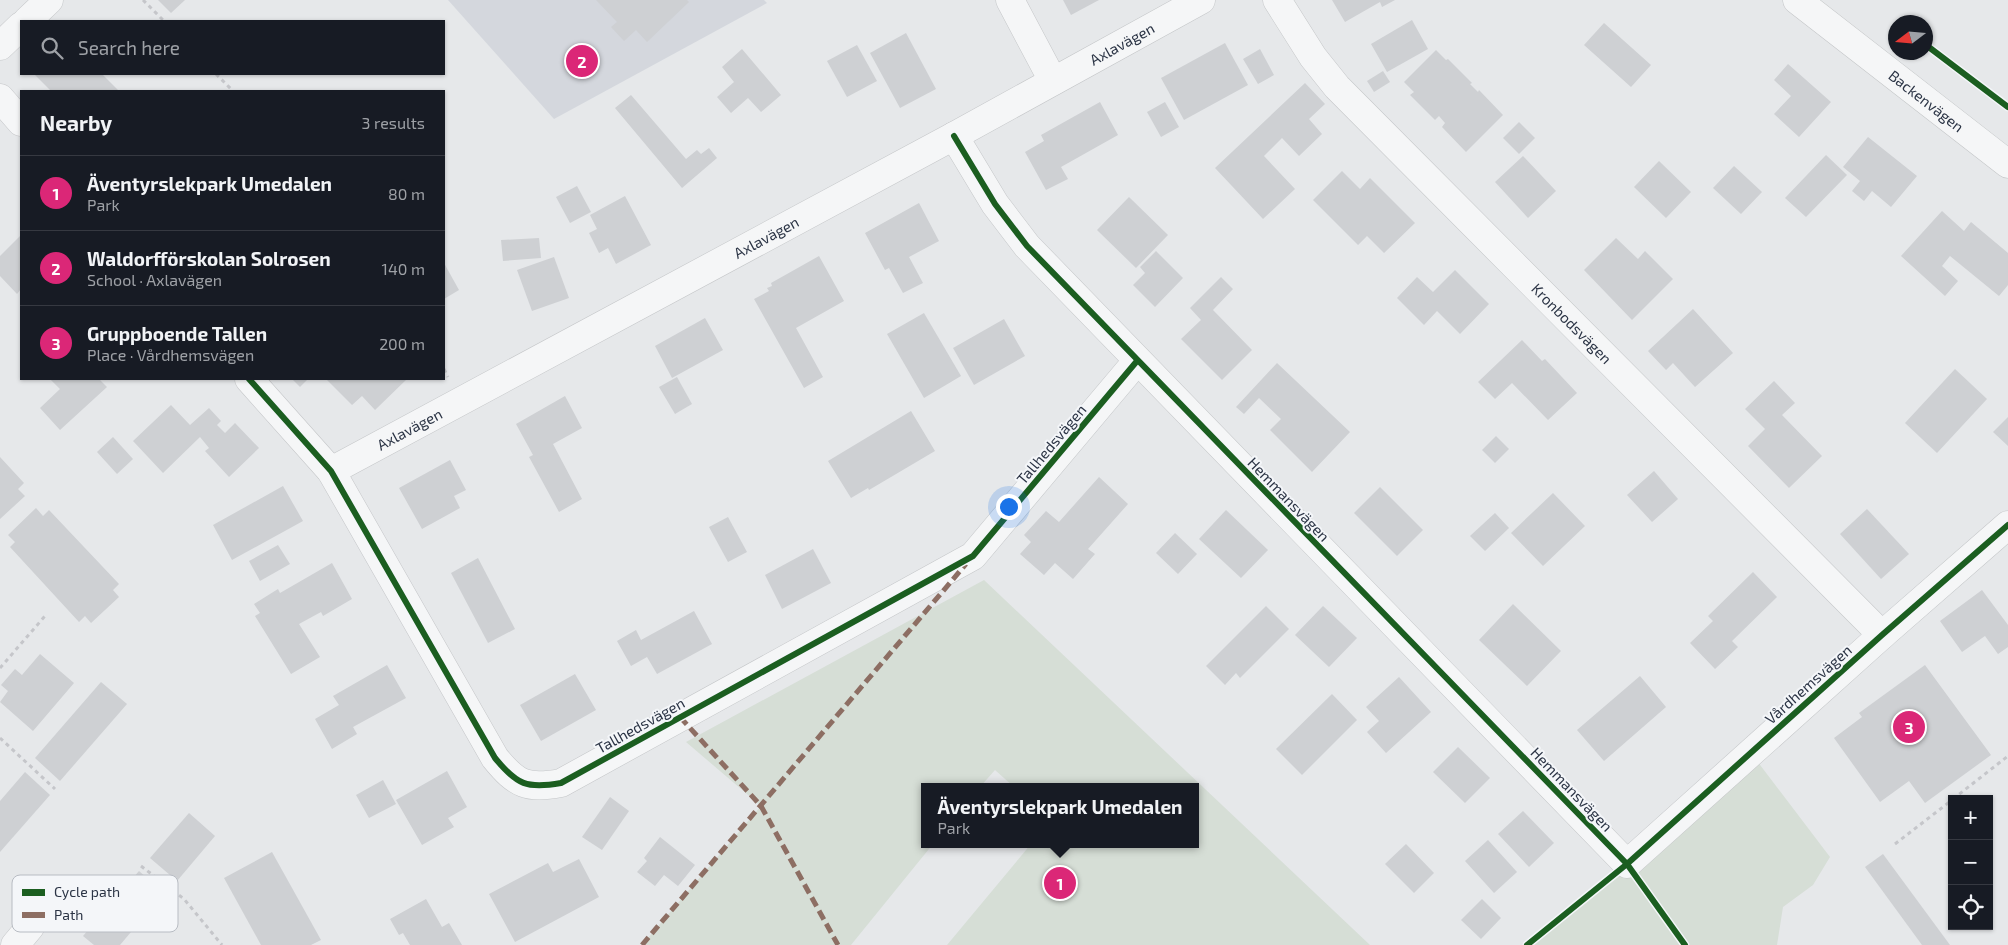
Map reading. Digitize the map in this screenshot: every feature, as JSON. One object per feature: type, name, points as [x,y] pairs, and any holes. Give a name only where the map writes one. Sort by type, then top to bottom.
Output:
[{"type":"street","points":[[28,20],[49,0]]},
{"type":"street","points":[[1010,0],[1054,81]]},
{"type":"street","name":"Axlavägen","points":[[331,471],[954,136],[1201,0]]},
{"type":"street","name":"Kronbodsvägen","points":[[1277,0],[1313,57],[1337,87],[1882,635]]},
{"type":"street","name":"Backenvägen","points":[[1797,0],[2008,164]]},
{"type":"street","points":[[0,46],[20,27]]},
{"type":"street","points":[[0,98],[20,121]]},
{"type":"street","name":"Hemmansvägen","points":[[954,136],[1011,227],[1027,246],[1627,864]]},
{"type":"street","name":"Tallhedsvägen","points":[[250,380],[331,471],[495,758],[509,776],[526,785],[542,786],[561,783],[973,556],[1137,361]]},
{"type":"street","name":"Vårdhemsvägen","points":[[1627,864],[1882,635],[2008,525]]},
{"type":"path","points":[[143,0],[163,20]]},
{"type":"path","points":[[217,75],[232,90]]},
{"type":"path","points":[[0,668],[45,616]]},
{"type":"path","points":[[0,738],[55,789]]},
{"type":"path","points":[[1957,795],[2008,756]]},
{"type":"path","points":[[1895,844],[1948,802]]},
{"type":"path","points":[[141,866],[153,875]]},
{"type":"path","points":[[178,894],[184,899],[222,945]]},
{"type":"shaded area","points":[[448,0],[764,0],[767,3],[554,119]]},
{"type":"shaded area","points":[[984,580],[1199,783],[1010,783],[995,770],[984,783],[921,783],[921,848],[930,848],[851,945],[642,945],[761,806],[686,742]]},
{"type":"shaded area","points":[[1751,753],[1830,857],[1813,885],[1783,907],[1777,945],[1527,945],[1627,864]]},
{"type":"shaded area","points":[[1199,783],[1370,945],[947,945],[1028,848],[1199,848]]},
{"type":"building","points":[[158,0],[185,0],[171,13]]},
{"type":"building","points":[[596,0],[687,0],[689,2],[647,42],[636,30],[624,41],[611,27],[617,22]]},
{"type":"building","points":[[1063,0],[1099,0],[1071,15]]},
{"type":"building","points":[[1332,0],[1395,0],[1382,7],[1380,2],[1345,22]]},
{"type":"building","points":[[1412,20],[1428,49],[1387,72],[1371,44]]},
{"type":"building","points":[[1604,23],[1651,65],[1631,87],[1584,45]]},
{"type":"building","points":[[906,33],[936,89],[900,108],[870,53]]},
{"type":"building","points":[[1225,43],[1248,85],[1184,120],[1161,78]]},
{"type":"building","points":[[857,45],[877,81],[847,97],[827,61]]},
{"type":"building","points":[[742,49],[781,95],[761,112],[748,98],[731,113],[717,97],[734,82],[722,67]]},
{"type":"building","points":[[1260,49],[1274,75],[1258,84],[1243,59]]},
{"type":"building","points":[[1436,50],[1446,60],[1448,59],[1472,83],[1470,84],[1478,92],[1479,90],[1503,115],[1466,152],[1442,127],[1445,123],[1439,116],[1435,120],[1410,95],[1414,92],[1404,82]]},
{"type":"building","points":[[1788,64],[1831,102],[1799,137],[1774,114],[1791,96],[1774,80]]},
{"type":"building","points":[[1383,71],[1390,82],[1374,92],[1367,81]]},
{"type":"building","points":[[35,75],[103,75],[118,90],[50,90]]},
{"type":"building","points":[[1305,83],[1325,104],[1309,119],[1322,134],[1299,156],[1282,138],[1264,156],[1295,189],[1263,219],[1215,168]]},
{"type":"building","points":[[631,95],[686,159],[697,150],[701,154],[709,148],[717,158],[682,188],[615,108]]},
{"type":"building","points":[[1100,102],[1118,135],[1061,167],[1068,179],[1046,190],[1025,152],[1044,141],[1041,135]]},
{"type":"building","points":[[1165,102],[1179,127],[1161,137],[1147,112]]},
{"type":"building","points":[[1519,122],[1535,138],[1519,154],[1503,138]]},
{"type":"building","points":[[1868,137],[1917,176],[1891,207],[1872,191],[1864,201],[1852,191],[1860,181],[1843,167]]},
{"type":"building","points":[[1826,155],[1847,175],[1806,217],[1785,198]]},
{"type":"building","points":[[1523,156],[1556,191],[1528,218],[1495,182]]},
{"type":"building","points":[[1659,161],[1691,192],[1666,218],[1634,187]]},
{"type":"building","points":[[1734,166],[1762,192],[1741,214],[1713,188]]},
{"type":"building","points":[[1342,171],[1360,189],[1370,178],[1415,223],[1384,253],[1367,236],[1358,245],[1313,200]]},
{"type":"building","points":[[577,186],[591,212],[570,223],[556,197]]},
{"type":"building","points":[[625,196],[651,245],[616,264],[608,248],[599,253],[589,233],[597,229],[590,215]]},
{"type":"building","points":[[1129,197],[1168,235],[1136,268],[1097,230]]},
{"type":"building","points":[[919,203],[939,241],[909,257],[923,283],[903,293],[889,268],[885,270],[865,233]]},
{"type":"building","points":[[1942,211],[1964,231],[1971,222],[2008,253],[2008,285],[1999,296],[1950,256],[1942,266],[1958,281],[1945,296],[1901,256]]},
{"type":"building","points":[[20,236],[20,290],[17,294],[0,276],[0,256]]},
{"type":"building","points":[[539,238],[541,258],[503,261],[501,240]]},
{"type":"building","points":[[1616,238],[1638,259],[1645,251],[1673,279],[1632,320],[1584,270]]},
{"type":"building","points":[[1156,251],[1183,278],[1155,307],[1133,285],[1145,273],[1140,267]]},
{"type":"building","points":[[819,256],[844,301],[796,328],[823,377],[804,388],[754,299],[769,291],[767,288],[772,286],[771,283]]},
{"type":"building","points":[[554,257],[569,298],[532,311],[517,270]]},
{"type":"building","points":[[445,265],[459,290],[445,298]]},
{"type":"building","points":[[1455,270],[1489,304],[1460,334],[1437,311],[1424,325],[1397,298],[1417,277],[1433,292]]},
{"type":"building","points":[[1221,277],[1233,289],[1213,310],[1252,350],[1222,380],[1181,339],[1201,320],[1190,308]]},
{"type":"building","points":[[1693,309],[1733,353],[1695,387],[1673,363],[1666,370],[1648,351]]},
{"type":"building","points":[[924,313],[961,376],[924,398],[887,334]]},
{"type":"building","points":[[705,318],[723,350],[672,378],[655,346]]},
{"type":"building","points":[[1004,319],[1025,356],[974,385],[953,348]]},
{"type":"building","points":[[1522,340],[1542,361],[1545,359],[1577,393],[1548,420],[1512,383],[1495,399],[1478,382]]},
{"type":"building","points":[[1277,363],[1350,432],[1312,472],[1270,430],[1281,419],[1259,398],[1244,414],[1236,407]]},
{"type":"building","points":[[1955,369],[1987,399],[1937,453],[1905,423]]},
{"type":"building","points":[[677,377],[692,404],[675,414],[659,387]]},
{"type":"building","points":[[51,380],[100,380],[107,387],[60,430],[40,408],[60,389]]},
{"type":"building","points":[[293,380],[307,380],[300,387]]},
{"type":"building","points":[[327,380],[406,380],[375,410],[362,396],[352,405]]},
{"type":"building","points":[[1774,381],[1795,403],[1782,415],[1822,456],[1789,488],[1748,446],[1765,429],[1745,409]]},
{"type":"building","points":[[565,396],[582,428],[553,444],[582,499],[559,512],[529,457],[533,455],[516,424]]},
{"type":"building","points":[[171,405],[190,425],[209,408],[221,421],[217,425],[225,433],[235,423],[259,448],[229,477],[205,451],[209,448],[200,437],[163,473],[133,441]]},
{"type":"building","points":[[911,411],[935,451],[869,490],[868,488],[851,498],[828,461]]},
{"type":"building","points":[[2008,417],[2008,446],[1993,432]]},
{"type":"building","points":[[1496,436],[1509,449],[1495,463],[1482,450]]},
{"type":"building","points":[[113,437],[133,459],[117,474],[97,452]]},
{"type":"building","points":[[0,457],[24,483],[18,489],[25,496],[0,519]]},
{"type":"building","points":[[450,460],[466,490],[454,496],[460,508],[422,529],[399,488]]},
{"type":"building","points":[[1654,471],[1678,499],[1652,522],[1627,495]]},
{"type":"building","points":[[1099,477],[1128,504],[1088,549],[1095,554],[1073,579],[1055,563],[1044,575],[1020,554],[1031,542],[1024,535],[1046,511],[1059,522]]},
{"type":"building","points":[[283,486],[303,521],[232,560],[213,525]]},
{"type":"building","points":[[1380,487],[1423,530],[1397,556],[1354,513]]},
{"type":"building","points":[[1553,493],[1585,526],[1543,566],[1511,533]]},
{"type":"building","points":[[36,508],[43,516],[49,510],[119,584],[113,590],[119,597],[91,623],[85,616],[79,622],[10,547],[15,542],[8,535]]},
{"type":"building","points":[[1867,509],[1909,554],[1881,579],[1840,534]]},
{"type":"building","points":[[1226,510],[1268,550],[1241,578],[1199,539]]},
{"type":"building","points":[[1495,513],[1509,528],[1485,551],[1470,536]]},
{"type":"building","points":[[728,517],[747,552],[728,562],[709,527]]},
{"type":"building","points":[[1175,533],[1197,554],[1178,574],[1156,553]]},
{"type":"building","points":[[278,545],[290,564],[260,581],[249,561]]},
{"type":"building","points":[[813,549],[831,583],[782,609],[765,575]]},
{"type":"building","points":[[478,558],[515,629],[488,643],[451,573]]},
{"type":"building","points":[[332,563],[352,599],[323,616],[321,612],[299,624],[320,657],[291,674],[255,616],[260,613],[254,604],[278,589],[280,593]]},
{"type":"building","points":[[1753,572],[1777,597],[1732,641],[1738,647],[1715,669],[1690,643],[1713,621],[1708,616]]},
{"type":"building","points":[[1982,590],[2008,625],[2008,647],[1998,654],[1985,636],[1962,652],[1940,621]]},
{"type":"building","points":[[1513,604],[1561,651],[1527,686],[1479,640]]},
{"type":"building","points":[[1266,606],[1289,629],[1240,678],[1236,673],[1225,685],[1206,666]]},
{"type":"building","points":[[1323,606],[1357,638],[1329,667],[1295,635]]},
{"type":"building","points":[[694,611],[712,644],[657,674],[647,657],[631,666],[617,641],[636,630],[641,640]]},
{"type":"building","points":[[40,654],[74,683],[33,731],[0,702],[8,691],[1,685],[15,669],[22,675]]},
{"type":"building","points":[[387,665],[406,698],[353,727],[357,734],[332,749],[315,719],[339,705],[333,696]]},
{"type":"building","points":[[1925,665],[1991,755],[1925,803],[1909,781],[1880,802],[1834,738],[1862,717],[1859,713]]},
{"type":"building","points":[[575,674],[596,710],[541,741],[520,705]]},
{"type":"building","points":[[1640,676],[1666,707],[1604,761],[1577,730]]},
{"type":"building","points":[[1399,677],[1431,712],[1386,753],[1367,732],[1379,721],[1366,707]]},
{"type":"building","points":[[101,682],[127,704],[60,781],[35,758]]},
{"type":"building","points":[[1332,694],[1357,720],[1302,775],[1276,749]]},
{"type":"building","points":[[1458,747],[1490,778],[1465,803],[1433,772]]},
{"type":"building","points":[[447,771],[467,807],[448,818],[454,827],[422,845],[396,800]]},
{"type":"building","points":[[25,772],[50,795],[0,852],[0,801]]},
{"type":"building","points":[[383,780],[396,804],[369,818],[356,795]]},
{"type":"building","points":[[610,797],[629,811],[602,850],[582,837]]},
{"type":"building","points":[[1523,811],[1554,843],[1529,867],[1498,834]]},
{"type":"building","points":[[189,813],[215,836],[178,880],[178,875],[170,875],[150,858]]},
{"type":"building","points":[[660,837],[695,865],[678,886],[664,875],[655,886],[637,872],[647,861],[644,858]]},
{"type":"building","points":[[1488,840],[1517,872],[1494,893],[1465,861]]},
{"type":"building","points":[[1406,844],[1434,873],[1414,893],[1385,864]]},
{"type":"building","points":[[272,852],[321,940],[311,945],[261,945],[224,878]]},
{"type":"building","points":[[1883,854],[1950,945],[1922,945],[1865,867]]},
{"type":"building","points":[[579,859],[599,897],[515,942],[489,894],[548,863],[553,872]]},
{"type":"building","points":[[139,871],[144,875],[136,875]]},
{"type":"building","points":[[426,899],[442,927],[449,923],[462,945],[410,945],[403,933],[399,935],[390,919]]},
{"type":"building","points":[[1482,899],[1501,918],[1481,939],[1461,920]]},
{"type":"building","points":[[86,932],[131,932],[120,945],[94,945],[83,936]]},
{"type":"marked path","points":[[642,945],[966,564]]},
{"type":"marked path","points":[[680,717],[761,806],[838,945]]},
{"type":"cycle path","points":[[1933,50],[2008,107]]},
{"type":"cycle path","points":[[954,136],[995,204],[1027,246],[1627,864],[1685,945]]},
{"type":"cycle path","points":[[250,380],[331,471],[495,758],[510,774],[524,783],[549,785],[561,783],[973,556],[1137,361]]},
{"type":"cycle path","points":[[1527,945],[1627,864],[1882,635],[2008,525]]},
{"type":"place","name":"Waldorfförskolan Solrosen","points":[[582,61]]},
{"type":"place","name":"Gruppboende Tallen","points":[[1909,727]]},
{"type":"place","name":"Äventyrslekpark Umedalen","points":[[1060,883]]}]
